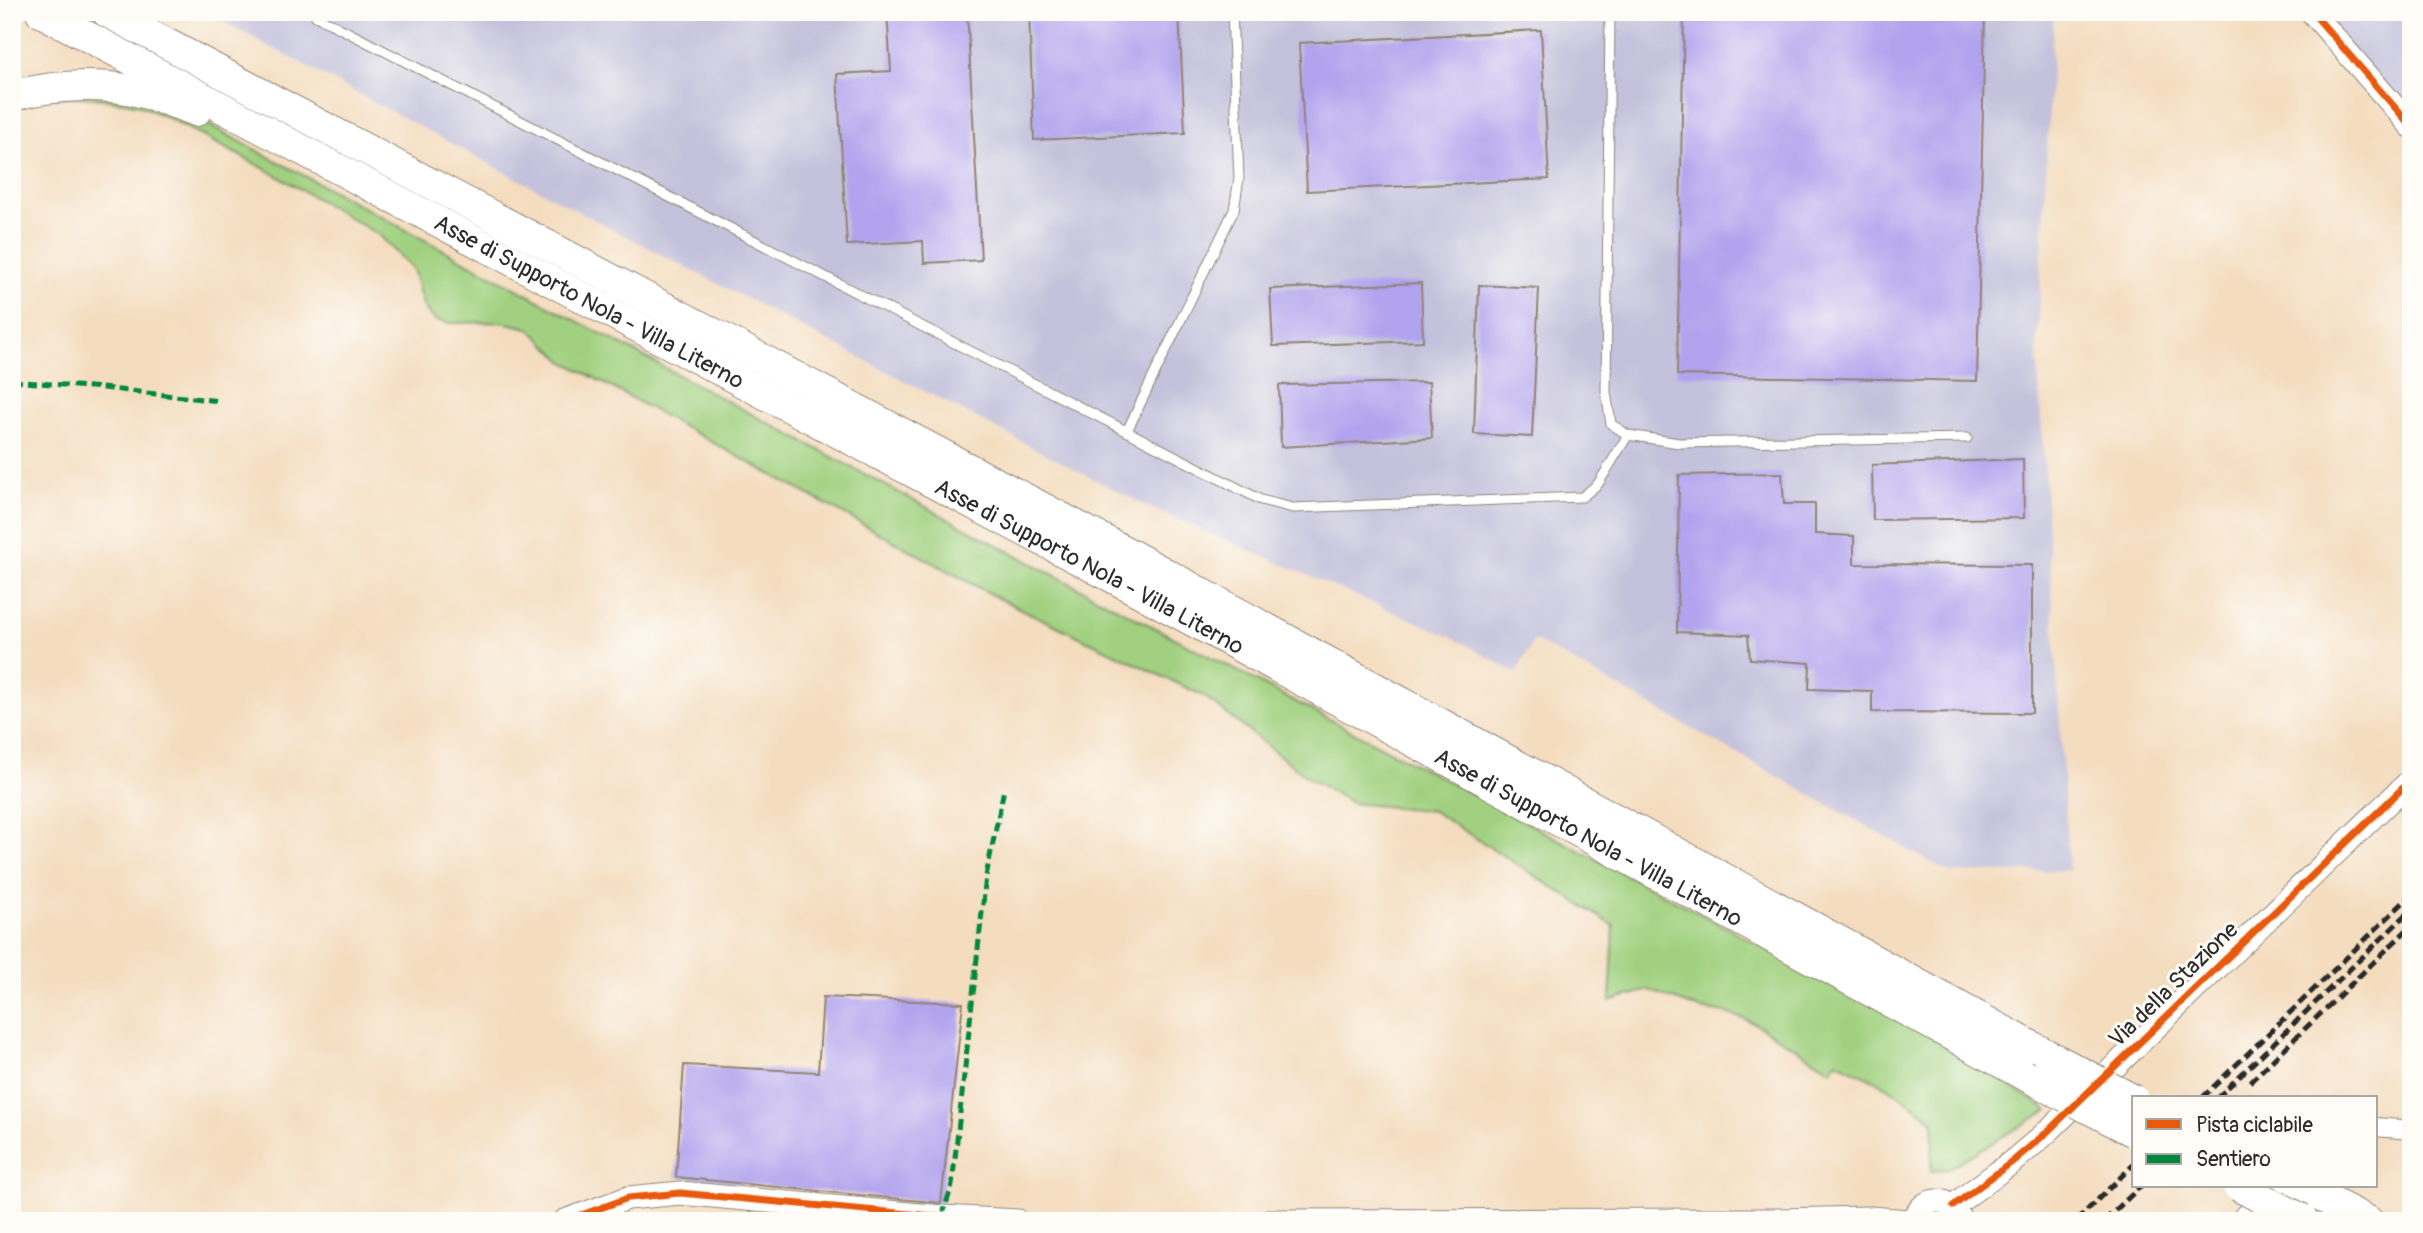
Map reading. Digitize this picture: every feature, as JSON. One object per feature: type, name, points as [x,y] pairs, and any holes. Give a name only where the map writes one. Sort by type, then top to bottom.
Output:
[{"type":"highway","name":"Asse di Supporto Nola - Villa Literno","points":[[41,12],[1137,590],[2024,1075],[2132,1131]]},
{"type":"highway","name":"Asse di Supporto Nola - Villa Literno","points":[[107,12],[1130,554],[2132,1099]]},
{"type":"highway","points":[[114,12],[160,40]]},
{"type":"highway","points":[[12,96],[39,89],[85,86],[141,92],[286,142]]},
{"type":"highway","points":[[2245,1188],[2368,1221]]},
{"type":"street","points":[[2312,12],[2411,126]]},
{"type":"street","name":"Via della Stazione","points":[[1956,1214],[2045,1134],[2411,780]]},
{"type":"street","points":[[2378,1127],[2411,1130]]},
{"type":"street","points":[[2237,1221],[2276,1188]]},
{"type":"street","points":[[565,1221],[628,1198],[680,1193],[942,1219],[1018,1221]]},
{"type":"street","points":[[1915,1221],[1920,1208],[1933,1200],[1947,1202],[1956,1214]]},
{"type":"street","points":[[1268,1221],[1870,1218],[1908,1221]]},
{"type":"lane","points":[[314,12],[316,16],[1261,500],[1293,508],[1582,497],[1598,484],[1628,435]]},
{"type":"lane","points":[[1127,431],[1234,211],[1239,178],[1232,12]]},
{"type":"lane","points":[[1610,12],[1606,392],[1611,424],[1628,435],[1679,443],[1967,438]]},
{"type":"shaded area","points":[[205,12],[2054,12],[2037,352],[2069,870],[1950,873],[1534,640],[1516,673],[1452,637],[1146,506],[574,209]]},
{"type":"shaded area","points":[[2312,12],[2411,12],[2411,126]]},
{"type":"green space","points":[[33,92],[86,92],[138,99],[211,126],[1033,564],[1922,1030],[2048,1110],[1949,1168],[1931,1172],[1934,1121],[1888,1087],[1836,1061],[1832,1070],[1752,1022],[1726,1013],[1700,1009],[1649,990],[1610,1001],[1614,926],[1433,811],[1352,803],[1307,777],[1204,696],[998,598],[563,361],[529,328],[502,322],[449,323],[435,320],[424,308],[413,269],[379,235],[269,171],[165,116],[137,104],[88,97],[40,97],[12,105],[12,97]]},
{"type":"building","points":[[887,12],[967,12],[981,260],[924,263],[923,241],[847,245],[837,74],[891,71]]},
{"type":"building","points":[[1029,12],[1138,12],[1138,15],[1179,13],[1185,133],[1034,140]]},
{"type":"building","points":[[1684,12],[1985,12],[1977,381],[1677,375]]},
{"type":"building","points":[[1541,30],[1549,179],[1307,191],[1299,43]]},
{"type":"building","points":[[1421,283],[1423,341],[1273,346],[1270,289]]},
{"type":"building","points":[[1479,285],[1539,288],[1532,437],[1474,434]]},
{"type":"building","points":[[1429,382],[1432,438],[1281,447],[1279,385]]},
{"type":"building","points":[[2023,459],[2024,518],[1873,520],[1872,465]]},
{"type":"building","points":[[1782,473],[1784,504],[1815,504],[1815,534],[1854,536],[1854,564],[2032,565],[2032,713],[1872,712],[1872,691],[1809,689],[1810,663],[1750,659],[1748,635],[1677,632],[1679,475]]},
{"type":"building","points":[[823,997],[963,1003],[941,1203],[676,1177],[684,1065],[818,1072]]},
{"type":"railway","points":[[2204,1096],[2411,895]]},
{"type":"railway","points":[[2219,1096],[2411,910]]},
{"type":"railway","points":[[2250,1082],[2411,926]]},
{"type":"railway","points":[[2076,1221],[2132,1166]]},
{"type":"railway","points":[[2104,1221],[2139,1188]]},
{"type":"marked path","points":[[12,381],[220,401]]},
{"type":"marked path","points":[[942,1217],[952,1185],[986,876],[1004,789]]},
{"type":"cycle path","points":[[2312,12],[2411,126]]},
{"type":"cycle path","points":[[1953,1206],[2045,1134],[2411,780]]},
{"type":"cycle path","points":[[565,1221],[628,1198],[680,1193],[942,1217],[1018,1221]]},
{"type":"cycle path","points":[[1268,1221],[1870,1218],[1908,1221]]}]
